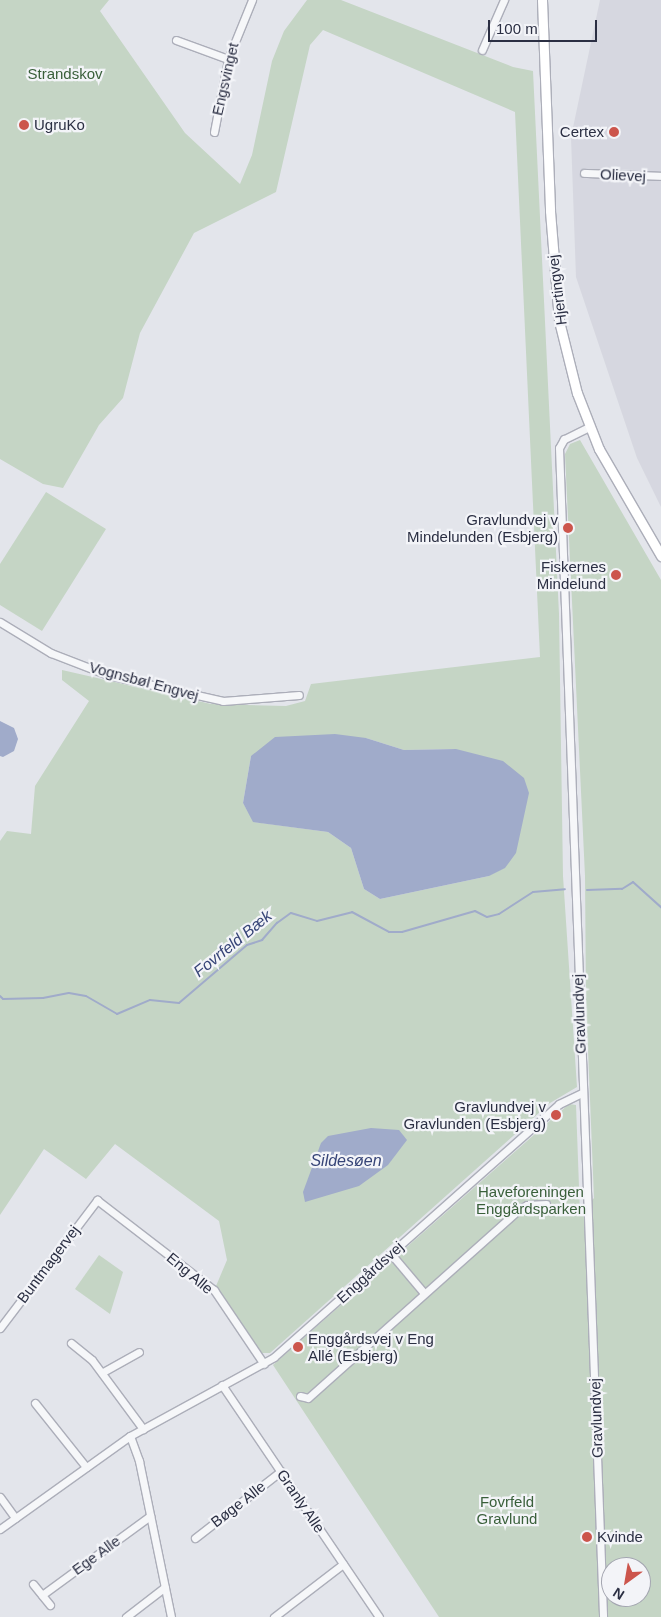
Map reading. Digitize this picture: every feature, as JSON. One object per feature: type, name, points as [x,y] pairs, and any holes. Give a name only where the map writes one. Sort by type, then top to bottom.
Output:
[{"type":"main road","name":"Hjertingvej","points":[[542,0],[554,289],[567,353],[589,427],[616,483],[661,556]]},
{"type":"street","name":"Engsvinget","points":[[214,132],[228,59],[252,0]]},
{"type":"street","points":[[482,50],[504,0]]},
{"type":"street","points":[[176,40],[228,59]]},
{"type":"street","name":"Olievej","points":[[584,173],[661,176]]},
{"type":"street","name":"Gravlundvej","points":[[589,427],[564,439],[559,448],[603,1617]]},
{"type":"street","name":"Vognsbøl Engvej","points":[[0,622],[50,652],[108,675],[223,702],[299,695]]},
{"type":"street","name":"Enggårdsvej","points":[[0,1529],[130,1436],[274,1357],[559,1104],[582,1093]]},
{"type":"street","name":"Buntmagervej","points":[[0,1328],[97,1200]]},
{"type":"street","name":"Eng Alle","points":[[97,1200],[214,1290],[264,1364]]},
{"type":"street","points":[[300,1396],[308,1398],[518,1210],[527,1205],[546,1204]]},
{"type":"street","points":[[391,1254],[424,1293]]},
{"type":"street","points":[[71,1343],[103,1372],[143,1429]]},
{"type":"street","points":[[103,1372],[138,1352]]},
{"type":"street","name":"Granly Alle","points":[[222,1385],[378,1617]]},
{"type":"street","points":[[36,1403],[86,1467]]},
{"type":"street","points":[[130,1436],[139,1461],[171,1617]]},
{"type":"street","name":"Bøge Alle","points":[[195,1538],[280,1471]]},
{"type":"street","points":[[0,1497],[16,1518]]},
{"type":"street","name":"Ege Alle","points":[[42,1595],[150,1516]]},
{"type":"street","points":[[274,1617],[343,1564]]},
{"type":"street","points":[[33,1584],[50,1606]]},
{"type":"street","points":[[126,1617],[165,1587]]},
{"type":"shaded area","points":[[600,0],[661,0],[661,507],[637,458],[576,277],[571,137]]},
{"type":"green space","name":"Strandskov","points":[[0,0],[109,0],[100,11],[185,133],[240,184],[252,155],[272,61],[284,31],[307,0],[341,0],[513,67],[533,71],[559,614],[563,876],[577,1087],[550,1103],[270,1353],[260,1353],[216,1286],[227,1260],[219,1221],[115,1144],[86,1179],[44,1149],[0,1215],[0,841],[7,831],[31,834],[35,786],[89,701],[62,680],[62,670],[211,704],[286,706],[305,701],[311,684],[540,657],[515,112],[323,30],[310,45],[276,192],[194,233],[140,333],[123,398],[99,425],[63,488],[43,484],[0,459]],"holes":[[[366,738],[404,750],[456,749],[489,876],[380,899],[364,889],[351,848],[328,832],[254,822],[243,803],[251,756]]]},
{"type":"green space","points":[[580,440],[661,580],[661,1617],[439,1617],[273,1365],[569,1104],[576,1105],[580,1214],[594,1198],[586,1000],[585,876],[565,454],[570,444]]},
{"type":"green space","points":[[46,492],[106,529],[42,631],[0,605],[0,564]]},
{"type":"green space","points":[[99,1255],[123,1272],[110,1314],[75,1289]]},
{"type":"water","points":[[0,721],[14,728],[18,739],[14,751],[3,757],[0,756]]},
{"type":"water","points":[[335,734],[366,738],[404,750],[456,749],[503,761],[524,778],[529,793],[516,853],[505,868],[489,876],[380,899],[364,889],[351,848],[328,832],[253,822],[243,803],[251,756],[275,737]]},
{"type":"water","name":"Sildesøen","points":[[371,1128],[399,1130],[407,1140],[388,1165],[359,1186],[305,1202],[303,1192],[321,1143],[328,1136]]},
{"type":"waterway","name":"Fovrfeld Bæk","points":[[587,890],[622,889],[633,882],[661,907]]},
{"type":"waterway","name":"Fovrfeld Bæk","points":[[0,996],[3,999],[43,998],[69,993],[86,996],[117,1014],[150,1000],[179,1003],[247,945],[262,940],[277,923],[291,913],[317,921],[352,912],[389,932],[402,932],[475,911],[487,917],[499,914],[533,892],[565,889]]},
{"type":"place","name":"UgruKo","points":[[24,125]]},
{"type":"place","name":"Certex","points":[[614,132]]},
{"type":"place","name":"Gravlundvej v Mindelunden (Esbjerg)","points":[[568,528]]},
{"type":"place","name":"Fiskernes Mindelund","points":[[616,575]]},
{"type":"place","name":"Gravlundvej v Gravlunden (Esbjerg)","points":[[556,1115]]},
{"type":"place","name":"Enggårdsvej v Eng Allé (Esbjerg)","points":[[298,1347]]},
{"type":"place","name":"Kvinde","points":[[587,1537]]},
{"type":"park label","name":"Haveforeningen Enggårdsparken","points":[[531,1200]]},
{"type":"park label","name":"Fovrfeld Gravlund","points":[[507,1510]]}]
